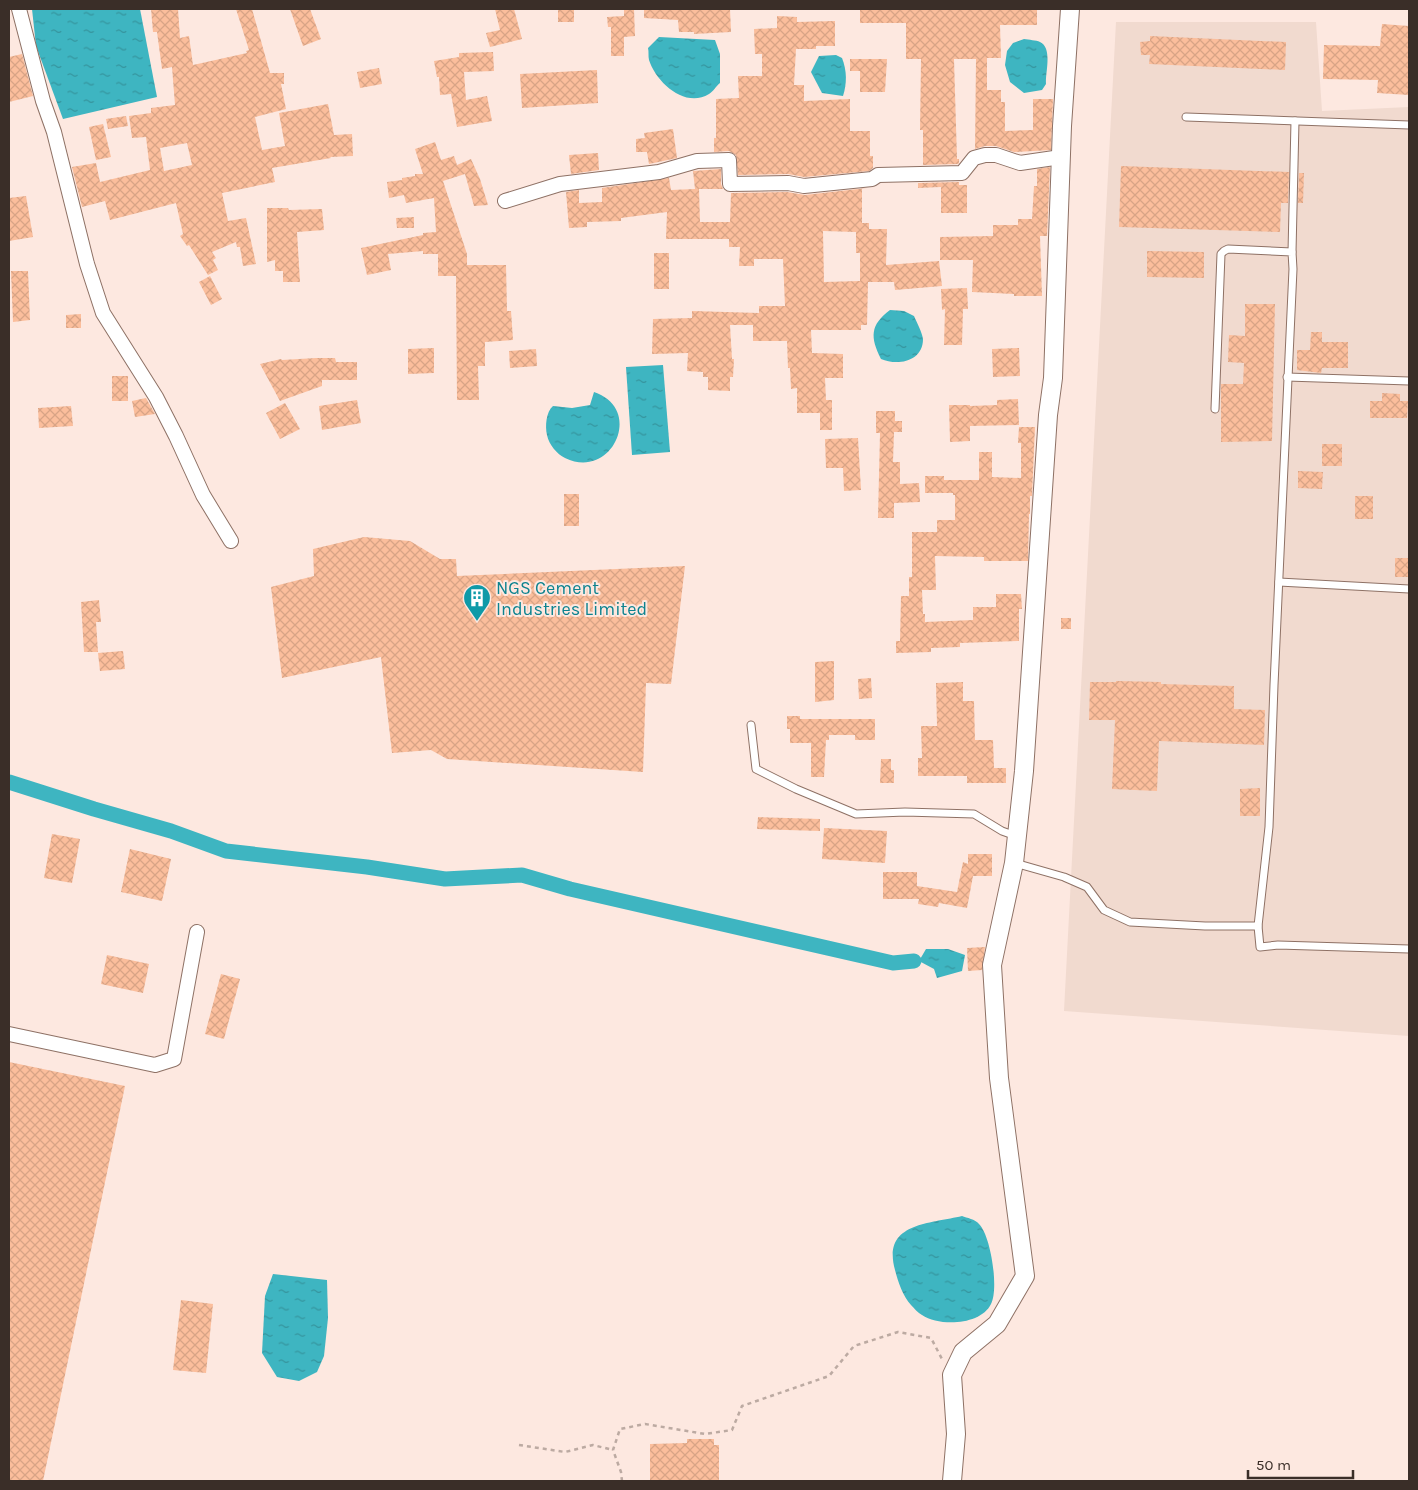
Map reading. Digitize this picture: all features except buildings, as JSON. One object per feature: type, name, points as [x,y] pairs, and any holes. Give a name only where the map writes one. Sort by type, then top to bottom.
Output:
[{"type":"street","points":[[19,9],[26,41],[54,132],[88,264],[103,313],[156,397],[203,495],[231,541]]},
{"type":"street","points":[[952,1481],[956,1434],[952,1375],[963,1352],[997,1324],[1025,1276],[999,1078],[992,965],[1014,863],[1024,771],[1048,415],[1053,378],[1061,157],[1070,9]]},
{"type":"street","points":[[505,202],[560,184],[659,172],[697,161],[729,160],[730,184],[788,183],[804,186],[872,179],[878,175],[962,173],[974,158],[985,155],[996,155],[1020,163],[1061,157]]},
{"type":"street","points":[[9,1034],[155,1065],[174,1059],[197,932]]},
{"type":"lane","points":[[1186,117],[1409,125]]},
{"type":"lane","points":[[1296,121],[1293,269],[1269,827],[1258,926],[1260,947],[1409,948]]},
{"type":"lane","points":[[1215,409],[1221,254],[1224,250],[1228,249],[1292,252]]},
{"type":"lane","points":[[1287,377],[1409,381]]},
{"type":"lane","points":[[1279,582],[1409,589]]},
{"type":"lane","points":[[751,725],[756,769],[796,789],[856,814],[905,812],[974,814],[1002,831],[1016,836]]},
{"type":"lane","points":[[1014,863],[1064,877],[1087,887],[1104,910],[1130,922],[1205,926],[1258,926]]},
{"type":"path","points":[[622,1481],[621,1472],[613,1450],[620,1429],[645,1424],[705,1434],[732,1430],[742,1406],[829,1376],[854,1346],[898,1332],[931,1338],[952,1375]]},
{"type":"path","points":[[519,1445],[564,1452],[594,1445],[613,1450]]},
{"type":"shaded area","points":[[1116,22],[1316,22],[1322,111],[1409,107],[1409,1036],[1064,1011]]},
{"type":"water","points":[[32,9],[140,9],[157,97],[63,119],[36,46]]},
{"type":"water","points":[[659,37],[715,40],[720,54],[720,83],[710,93],[700,98],[681,96],[673,91],[658,77],[649,60],[648,48]]},
{"type":"water","points":[[1024,39],[1040,42],[1046,50],[1048,61],[1046,84],[1042,90],[1024,93],[1010,82],[1005,65],[1007,51],[1013,43]]},
{"type":"water","points":[[836,55],[842,58],[846,72],[843,96],[822,93],[811,72],[819,56]]},
{"type":"water","points":[[890,310],[904,311],[914,316],[922,333],[922,347],[919,353],[901,362],[881,359],[875,344],[875,326]]},
{"type":"water","points":[[663,365],[670,452],[632,455],[626,367]]},
{"type":"water","points":[[594,392],[609,401],[618,413],[620,426],[616,440],[608,452],[597,460],[582,462],[565,458],[554,449],[548,439],[546,431],[547,415],[553,406],[572,408],[590,405]]},
{"type":"water","points":[[926,949],[948,949],[965,955],[962,971],[937,978],[934,969],[919,961]]},
{"type":"water","points":[[962,1216],[977,1222],[987,1239],[994,1275],[991,1304],[986,1311],[970,1320],[949,1322],[930,1319],[911,1305],[899,1284],[893,1255],[895,1243],[902,1234],[911,1228]]},
{"type":"water","points":[[273,1274],[327,1280],[328,1318],[324,1356],[317,1372],[299,1381],[277,1377],[262,1353],[265,1296]]},
{"type":"waterway","points":[[9,782],[171,831],[226,851],[367,867],[445,879],[522,875],[570,889],[893,963],[914,961]]},
{"type":"place","name":"NGS Cement Industries Limited","points":[[477,622]]}]
